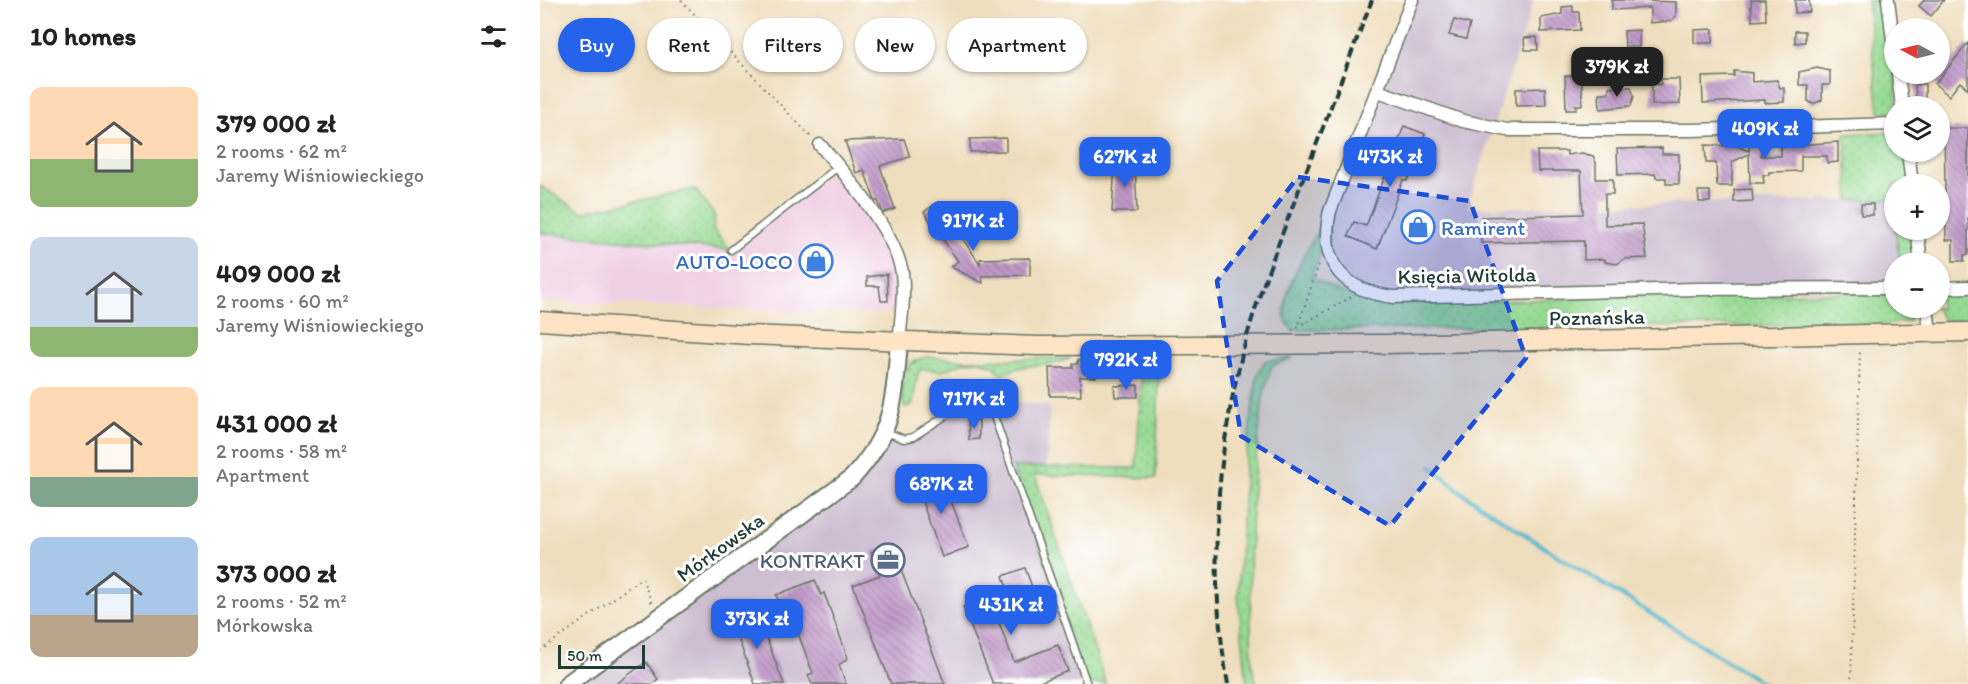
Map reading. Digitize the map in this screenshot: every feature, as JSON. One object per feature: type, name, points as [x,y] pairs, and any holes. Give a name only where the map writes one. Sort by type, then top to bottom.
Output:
[{"type":"main road","name":"Poznańska","points":[[540,321],[899,342],[1047,346],[1271,346],[1968,332]]},
{"type":"street","name":"Księcia Witolda","points":[[1412,0],[1330,211],[1325,231],[1327,246],[1338,271],[1353,286],[1394,297],[1695,289],[1884,288]]},
{"type":"street","points":[[1888,0],[1890,18]]},
{"type":"street","points":[[1378,91],[1464,121],[1506,130],[1692,130],[1884,124]]},
{"type":"street","points":[[820,146],[839,166],[896,253],[902,273],[899,342]]},
{"type":"street","points":[[1950,288],[1968,287]]},
{"type":"street","points":[[1928,318],[1930,333]]},
{"type":"street","name":"Mórkowska","points":[[567,684],[852,478],[868,461],[886,432],[895,392],[899,342]]},
{"type":"lane","points":[[731,250],[839,166]]},
{"type":"lane","points":[[886,432],[904,439],[913,437],[976,396],[987,396],[1087,684]]},
{"type":"path","points":[[681,0],[820,146]]},
{"type":"path","points":[[1298,326],[1314,275],[1327,246]]},
{"type":"path","points":[[1271,346],[1298,326],[1363,290]]},
{"type":"path","points":[[1851,684],[1860,334]]},
{"type":"path","points":[[540,651],[642,578],[659,619]]},
{"type":"highlighted area","points":[[1298,177],[1470,201],[1526,358],[1390,526],[1241,436],[1217,281]]},
{"type":"shaded area","points":[[1412,0],[1534,0],[1467,208],[1884,199],[1884,240],[1918,240],[1920,252],[1884,252],[1884,288],[1394,297],[1353,286],[1328,252],[1330,211]]},
{"type":"shaded area","points":[[839,166],[895,253],[901,309],[871,314],[540,301],[540,233],[731,250]]},
{"type":"shaded area","points":[[976,396],[1050,406],[1046,469],[1014,467],[1087,684],[567,684],[828,497],[886,432],[897,437],[913,437]]},
{"type":"green space","points":[[1867,0],[1888,0],[1890,18],[1884,18],[1884,84],[1896,84],[1896,96],[1884,96],[1884,113],[1879,113]]},
{"type":"green space","points":[[1884,132],[1884,162],[1909,162],[1911,174],[1884,174],[1884,199],[1849,200],[1845,134]]},
{"type":"green space","points":[[540,186],[582,212],[695,189],[715,216],[713,229],[731,250],[540,233]]},
{"type":"green space","points":[[1330,211],[1328,249],[1321,253],[1311,276],[1339,291],[1381,303],[1884,292],[1884,318],[1910,318],[1908,321],[1893,324],[1292,330],[1285,317],[1285,305],[1294,277]]},
{"type":"green space","points":[[1897,240],[1917,240],[1917,252],[1898,252]]},
{"type":"green space","points":[[1950,292],[1968,292],[1968,321],[1944,320],[1942,318],[1950,318]]},
{"type":"green space","points":[[1143,347],[1160,347],[1156,478],[1035,475],[1106,684],[1086,684],[1013,467],[1136,468]]},
{"type":"green space","points":[[926,357],[965,360],[1071,358],[1054,363],[1027,366],[1002,375],[994,366],[979,361],[964,362],[942,371],[921,369],[912,405],[905,407],[902,393],[906,371],[918,359]]},
{"type":"green space","points":[[1293,358],[1272,366],[1262,404],[1250,554],[1252,666],[1257,684],[1247,684],[1238,597],[1245,464],[1257,376],[1265,361]]},
{"type":"building","points":[[1612,0],[1676,2],[1676,16],[1671,21],[1650,23],[1650,8],[1612,10]]},
{"type":"building","points":[[1751,0],[1765,0],[1766,20],[1752,21]]},
{"type":"building","points":[[1795,0],[1809,0],[1810,12],[1795,13]]},
{"type":"building","points":[[1924,0],[1944,0],[1931,16],[1919,6]]},
{"type":"building","points":[[1573,6],[1573,12],[1579,12],[1580,30],[1541,32],[1541,18],[1562,14],[1562,7]]},
{"type":"building","points":[[1454,20],[1470,24],[1466,39],[1449,35]]},
{"type":"building","points":[[1713,29],[1713,43],[1694,43],[1694,30]]},
{"type":"building","points":[[1639,30],[1639,47],[1625,47],[1624,31]]},
{"type":"building","points":[[1795,31],[1805,31],[1805,42],[1795,43]]},
{"type":"building","points":[[1537,37],[1538,50],[1525,50],[1524,38]]},
{"type":"building","points":[[1968,43],[1968,89],[1960,82],[1949,96],[1935,84],[1950,84],[1950,65]]},
{"type":"building","points":[[1817,68],[1830,71],[1830,85],[1822,85],[1822,100],[1813,104],[1808,101],[1808,85],[1799,85],[1799,72]]},
{"type":"building","points":[[1734,71],[1752,73],[1752,82],[1777,80],[1780,88],[1784,88],[1784,102],[1765,103],[1765,100],[1703,103],[1702,77],[1734,76]]},
{"type":"building","points":[[1582,75],[1582,105],[1576,105],[1576,110],[1566,110],[1565,76]]},
{"type":"building","points":[[1661,79],[1679,79],[1680,104],[1652,105],[1652,85],[1661,84]]},
{"type":"building","points":[[1915,84],[1925,84],[1925,96],[1916,96]]},
{"type":"building","points":[[1609,87],[1631,87],[1634,96],[1631,106],[1600,109],[1599,93],[1609,93]]},
{"type":"building","points":[[1545,88],[1546,105],[1516,106],[1516,89]]},
{"type":"building","points":[[1404,126],[1425,134],[1407,181],[1403,180],[1377,249],[1348,236],[1354,222],[1366,226]]},
{"type":"building","points":[[1950,128],[1968,128],[1968,255],[1964,255],[1964,261],[1953,261],[1953,240],[1950,240],[1950,174],[1945,174],[1945,162],[1950,162]]},
{"type":"building","points":[[1006,138],[1006,151],[970,152],[970,139]]},
{"type":"building","points":[[904,139],[910,157],[880,166],[895,209],[883,213],[878,201],[875,201],[864,170],[856,173],[845,141]]},
{"type":"building","points":[[1838,142],[1838,162],[1827,163],[1827,156],[1801,156],[1801,171],[1769,172],[1769,175],[1763,175],[1764,183],[1750,183],[1749,154],[1732,162],[1732,186],[1717,186],[1716,163],[1706,163],[1705,145],[1737,146],[1749,151],[1749,144],[1760,144],[1761,156],[1781,156],[1781,146]]},
{"type":"building","points":[[1662,148],[1662,154],[1679,154],[1679,184],[1666,184],[1666,178],[1656,178],[1655,174],[1618,175],[1617,149]]},
{"type":"building","points":[[1537,151],[1567,151],[1567,155],[1582,153],[1593,156],[1596,162],[1596,179],[1613,179],[1613,194],[1605,194],[1605,225],[1642,224],[1647,258],[1624,259],[1617,264],[1605,262],[1605,259],[1584,260],[1584,241],[1481,243],[1481,217],[1583,214],[1581,171],[1538,171]]},
{"type":"building","points":[[1115,163],[1135,163],[1137,212],[1112,212]]},
{"type":"building","points":[[1752,189],[1753,201],[1734,202],[1734,190]]},
{"type":"building","points":[[1698,191],[1710,191],[1710,202],[1699,202]]},
{"type":"building","points":[[938,202],[980,264],[980,259],[1030,258],[1030,275],[982,276],[983,283],[951,267],[958,261],[924,212]]},
{"type":"building","points":[[1861,204],[1873,204],[1873,215],[1861,215]]},
{"type":"building","points":[[887,274],[888,301],[881,301],[879,286],[867,286],[867,277]]},
{"type":"building","points":[[1095,359],[1096,377],[1080,377],[1081,396],[1050,396],[1049,368],[1073,368],[1073,364],[1078,364],[1078,360]]},
{"type":"building","points":[[1138,385],[1138,397],[1115,397],[1114,386]]},
{"type":"building","points":[[968,420],[979,420],[979,439],[969,440]]},
{"type":"building","points":[[926,468],[934,491],[945,486],[969,547],[942,557],[912,474]]},
{"type":"building","points":[[889,545],[899,549],[904,563],[899,565],[945,684],[891,684],[853,585],[880,575],[871,552]]},
{"type":"building","points":[[1025,568],[1040,608],[998,620],[1014,662],[1058,645],[1068,671],[1035,684],[993,684],[963,607],[990,597],[991,601],[1009,594],[1003,576]]},
{"type":"building","points":[[815,580],[821,595],[824,593],[848,658],[839,665],[846,684],[812,684],[808,675],[813,673],[788,607],[782,609],[776,595]]},
{"type":"building","points":[[761,611],[765,622],[761,624],[784,684],[755,684],[732,622]]},
{"type":"building","points":[[646,662],[658,679],[652,684],[616,684]]},
{"type":"waterway","points":[[1431,466],[1462,493],[1553,553],[1764,684]]},
{"type":"railway","points":[[1228,684],[1218,602],[1217,519],[1220,477],[1233,395],[1247,335],[1266,277],[1372,0]]},
{"type":"place","name":"Ramirent","points":[[1418,227]]},
{"type":"place","name":"AUTO-LOCO","points":[[816,261]]},
{"type":"place","name":"KONTRAKT","points":[[888,560]]}]
